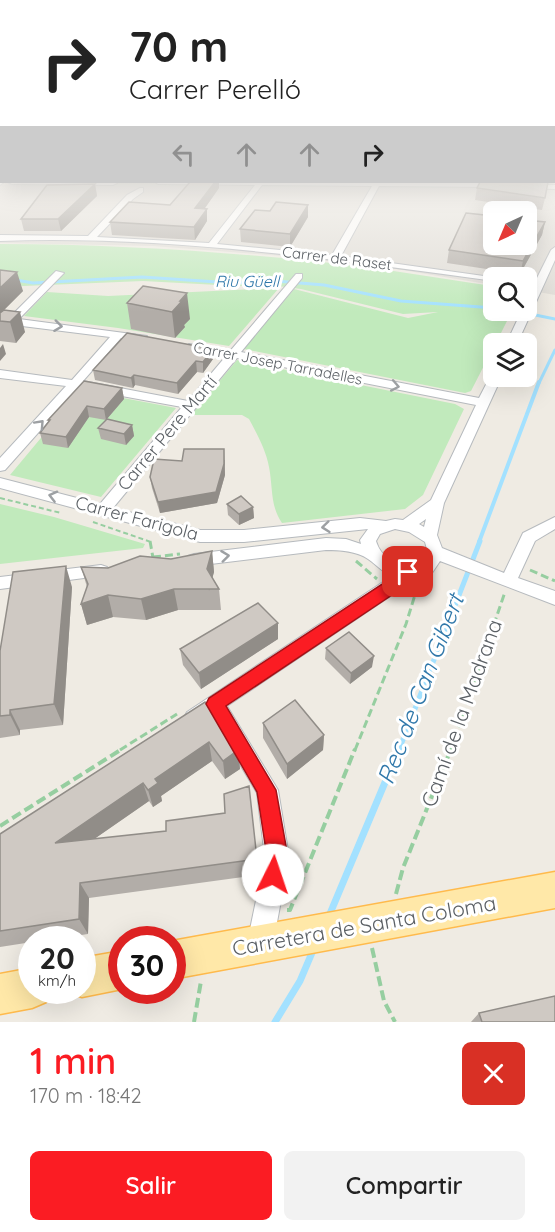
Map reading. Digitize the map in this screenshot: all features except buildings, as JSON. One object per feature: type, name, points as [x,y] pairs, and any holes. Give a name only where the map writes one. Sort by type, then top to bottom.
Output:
[{"type":"main road","name":"Carretera de Santa Coloma","points":[[188,957],[273,931],[371,924],[555,890]]},
{"type":"main road","points":[[0,994],[18,991]]},
{"type":"street","points":[[78,238],[99,217]]},
{"type":"street","points":[[91,238],[111,217]]},
{"type":"street","points":[[212,245],[234,217]]},
{"type":"street","points":[[336,256],[358,217]]},
{"type":"street","name":"Carrer de Raset","points":[[0,238],[91,238],[212,245],[336,256],[483,276]]},
{"type":"street","points":[[516,333],[555,250]]},
{"type":"street","points":[[0,333],[6,320],[59,273]]},
{"type":"street","name":"Carrer Pere Martí","points":[[104,509],[299,276]]},
{"type":"street","points":[[6,320],[159,340]]},
{"type":"street","points":[[0,467],[77,384],[119,334]]},
{"type":"street","name":"Carrer Josep Tarradelles","points":[[180,344],[484,404]]},
{"type":"street","points":[[0,375],[77,384],[190,405]]},
{"type":"street","points":[[176,729],[386,590],[413,579],[433,550],[436,503],[491,387]]},
{"type":"street","name":"Carrer Farigola","points":[[0,483],[200,536],[244,536],[360,523],[384,526]]},
{"type":"street","points":[[407,525],[436,503]]},
{"type":"street","points":[[503,578],[518,565],[529,537],[555,522]]},
{"type":"street","points":[[371,554],[369,540],[375,532],[384,526],[407,525],[419,529],[433,550],[466,566],[555,597]]},
{"type":"street","points":[[154,565],[337,544],[371,554],[389,569],[413,579]]},
{"type":"street","points":[[0,583],[119,569]]},
{"type":"street","points":[[215,704],[267,790],[277,857],[273,931]]},
{"type":"path","points":[[0,498],[70,515]]},
{"type":"path","points":[[91,521],[151,540],[154,565]]},
{"type":"path","points":[[337,544],[338,549],[356,561],[386,590]]},
{"type":"path","points":[[518,565],[555,581]]},
{"type":"path","name":"Camí de la Madrana","points":[[371,924],[403,868],[460,727],[503,578]]},
{"type":"path","points":[[273,931],[290,910],[406,624],[416,597],[413,579]]},
{"type":"path","points":[[371,924],[384,1001],[395,1022]]},
{"type":"path","points":[[188,957],[201,988],[194,1022]]},
{"type":"shaded area","points":[[0,217],[483,217],[483,255],[537,255],[537,217],[555,217],[555,295],[537,292],[537,267],[483,267],[483,283],[390,268],[283,256],[153,246],[0,243]]},
{"type":"green space","points":[[0,244],[201,251],[365,267],[483,285],[483,311],[481,311],[483,311],[483,321],[507,321],[501,333],[483,333],[483,368],[471,391],[465,393],[244,349],[294,289],[408,318],[438,312],[403,314],[301,289],[278,286],[143,281],[23,286],[0,282]]},
{"type":"green space","points":[[279,288],[229,346],[24,316],[47,292],[108,296]]},
{"type":"green space","points":[[237,360],[455,404],[464,409],[423,495],[405,509],[282,523],[274,503],[266,454],[249,419],[242,415],[191,415]]},
{"type":"green space","points":[[81,390],[176,408],[101,497],[10,475]]},
{"type":"green space","points":[[0,504],[54,517],[145,544],[143,548],[0,564]]},
{"type":"waterway","name":"Riu Güell","points":[[16,280],[33,283],[142,277],[233,283],[276,281],[324,285],[401,301],[483,307]]},
{"type":"waterway","name":"Riu Güell","points":[[537,315],[555,319]]},
{"type":"waterway","name":"Rec de Can Gibert","points":[[539,383],[555,350]]},
{"type":"waterway","name":"Rec de Can Gibert","points":[[479,542],[539,382]]},
{"type":"waterway","name":"Rec de Can Gibert","points":[[399,750],[480,541]]},
{"type":"waterway","name":"Rec de Can Gibert","points":[[329,916],[399,749]]},
{"type":"waterway","name":"Rec de Can Gibert","points":[[275,1022],[300,981],[314,948]]},
{"type":"route","points":[[273,875],[277,857],[267,790],[215,704],[386,590],[408,572]]}]
